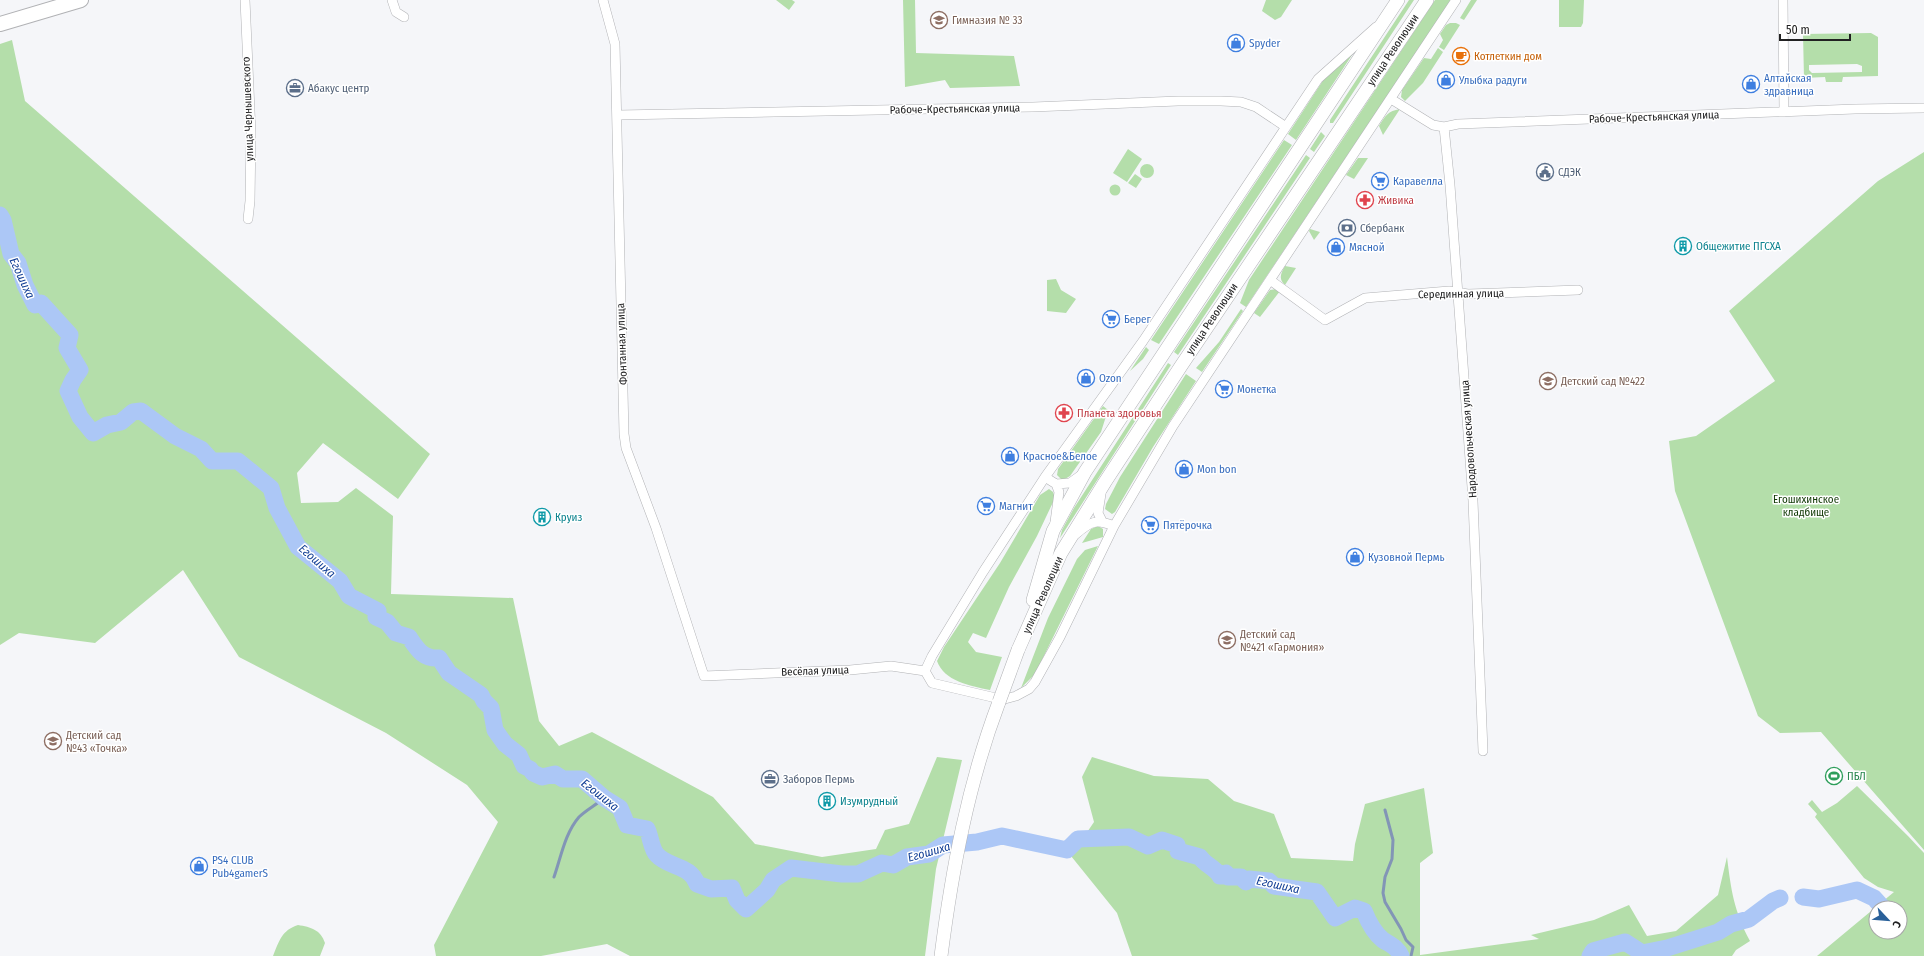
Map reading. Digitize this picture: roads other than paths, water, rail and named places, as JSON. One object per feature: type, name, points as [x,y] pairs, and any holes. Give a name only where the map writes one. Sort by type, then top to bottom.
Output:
[{"type":"main road","points":[[0,14],[47,0]]},
{"type":"main road","points":[[0,24],[81,0]]},
{"type":"main road","name":"улица Революции","points":[[1018,650],[1053,531],[1084,472],[1398,0]]},
{"type":"main road","name":"улица Революции","points":[[941,956],[960,834],[973,781],[991,723],[1018,650],[1061,553],[1105,482],[1427,0]]},
{"type":"main road","points":[[1320,117],[1323,130],[1333,132],[1340,129]]},
{"type":"street","name":"улица Чернышевского","points":[[245,0],[251,133],[250,201],[248,218]]},
{"type":"street","points":[[392,0],[396,12],[404,17]]},
{"type":"street","name":"Фонтанная улица","points":[[603,0],[615,44],[618,115],[618,216],[624,438],[626,448],[656,528],[704,676]]},
{"type":"street","points":[[1383,21],[1318,79],[1143,341],[1045,477],[983,572],[932,656],[925,672],[932,683],[1005,699],[1016,696],[1029,689],[1035,682],[1060,637],[1114,526],[1173,426],[1456,0]]},
{"type":"street","points":[[1783,0],[1784,112]]},
{"type":"street","name":"Рабоче-Крестьянская улица","points":[[1391,99],[1433,125],[1444,127],[1458,124],[1924,108]]},
{"type":"street","name":"Рабоче-Крестьянская улица","points":[[618,115],[1033,107],[1178,101],[1221,101],[1241,102],[1256,107],[1286,126]]},
{"type":"street","name":"Народовольческая улица","points":[[1444,127],[1458,293],[1477,570],[1477,627],[1483,751]]},
{"type":"street","name":"Серединная улица","points":[[1270,280],[1325,320],[1365,298],[1449,292],[1468,294],[1578,290]]},
{"type":"street","points":[[1056,484],[1070,482],[1084,472]]},
{"type":"street","points":[[1045,477],[1056,484],[1059,492],[1053,531]]},
{"type":"street","points":[[1102,521],[1098,513],[1098,501],[1105,482]]},
{"type":"street","points":[[1069,540],[1082,528],[1095,522],[1102,521],[1114,526]]},
{"type":"street","name":"Весёлая улица","points":[[704,676],[850,670],[891,666],[925,672]]},
{"type":"waterway","name":"Егошиха","points":[[0,215],[3,220],[11,254],[18,263],[25,285],[35,305],[41,303],[70,335],[67,348],[80,370],[68,391],[80,417],[93,433],[107,425],[121,422],[133,412],[141,411],[175,436],[201,449],[212,461],[238,461],[271,488],[277,508],[298,547],[340,581],[349,596],[378,611],[376,617],[387,622],[396,633],[409,637],[418,649],[425,655],[433,658],[439,658],[449,673],[481,695],[484,701],[491,708],[495,730],[505,744],[519,755],[524,766],[530,769],[533,773],[542,777],[555,774],[563,779],[582,779],[604,798],[620,808],[627,825],[647,829],[653,850],[657,855],[667,862],[690,873],[697,884],[711,889],[732,888],[737,900],[746,909],[767,890],[773,880],[791,868],[842,874],[858,874],[882,863],[893,865],[907,857],[929,854],[943,845],[977,842],[1002,836],[1067,850],[1078,839],[1129,837],[1148,846],[1162,840],[1177,845],[1178,851],[1200,857],[1216,870],[1220,876],[1224,876],[1226,873],[1228,877],[1241,877],[1246,882],[1249,879],[1269,881],[1274,886],[1317,892],[1335,918],[1355,908],[1364,911],[1369,923],[1377,934],[1383,940],[1396,948],[1401,956]]},
{"type":"waterway","points":[[554,877],[564,846],[574,823],[582,814],[604,798]]},
{"type":"waterway","points":[[1385,810],[1393,840],[1392,859],[1385,877],[1383,893],[1385,902],[1406,940],[1413,947],[1411,956]]},
{"type":"waterway","points":[[1803,897],[1819,899],[1857,890],[1876,900]]},
{"type":"waterway","points":[[1590,956],[1593,951],[1625,942],[1642,953],[1667,948],[1718,932],[1731,924],[1749,919],[1773,901],[1780,898]]},
{"type":"place","name":"Гимназия № 33","points":[[939,20]]},
{"type":"place","name":"Spyder","points":[[1236,43]]},
{"type":"place","name":"Котлеткин дом","points":[[1461,56]]},
{"type":"place","name":"Улыбка радуги","points":[[1446,80]]},
{"type":"place","name":"Алтайская здравница","points":[[1751,84]]},
{"type":"place","name":"Абакус центр","points":[[295,88]]},
{"type":"place","name":"СДЭК","points":[[1545,172]]},
{"type":"place","name":"Каравелла","points":[[1380,181]]},
{"type":"place","name":"Живика","points":[[1365,200]]},
{"type":"place","name":"Сбербанк","points":[[1347,228]]},
{"type":"place","name":"Общежитие ПГСХА","points":[[1683,246]]},
{"type":"place","name":"Мясной","points":[[1336,247]]},
{"type":"place","name":"Берег","points":[[1111,319]]},
{"type":"place","name":"Ozon","points":[[1086,378]]},
{"type":"place","name":"Детский сад №422","points":[[1548,381]]},
{"type":"place","name":"Монетка","points":[[1224,389]]},
{"type":"place","name":"Планета здоровья","points":[[1064,413]]},
{"type":"place","name":"Красное&Белое","points":[[1010,456]]},
{"type":"place","name":"Mon bon","points":[[1184,469]]},
{"type":"place","name":"Магнит","points":[[986,506]]},
{"type":"place","name":"Круиз","points":[[542,517]]},
{"type":"place","name":"Пятёрочка","points":[[1150,525]]},
{"type":"place","name":"Кузовной Пермь","points":[[1355,557]]},
{"type":"place","name":"Детский сад №421 «Гармония»","points":[[1227,640]]},
{"type":"place","name":"Детский сад №43 «Точка»","points":[[53,741]]},
{"type":"place","name":"ПБЛ","points":[[1834,776]]},
{"type":"place","name":"Заборов Пермь","points":[[770,779]]},
{"type":"place","name":"Изумрудный","points":[[827,801]]},
{"type":"place","name":"PS4 CLUB Pub4gamerS","points":[[199,866]]},
{"type":"park label","name":"Егошихинское кладбище","points":[[1806,505]]}]
